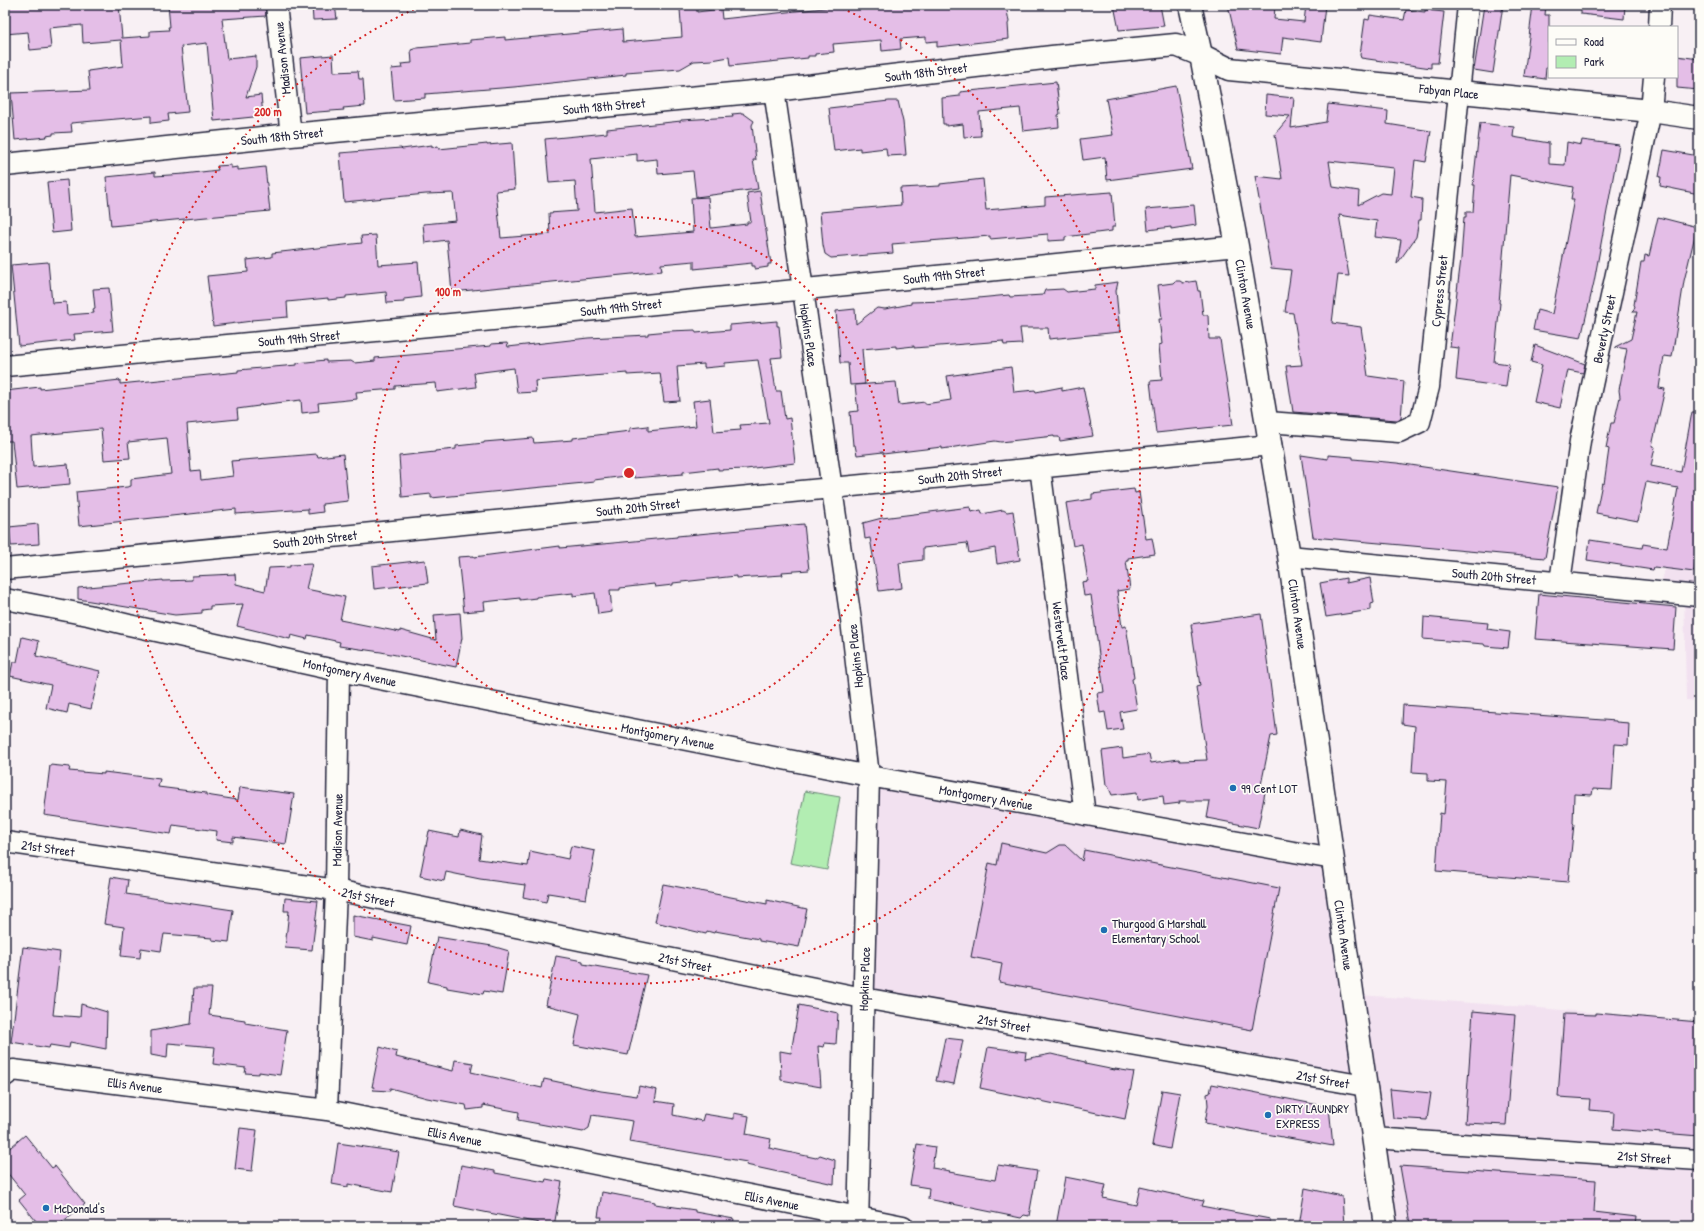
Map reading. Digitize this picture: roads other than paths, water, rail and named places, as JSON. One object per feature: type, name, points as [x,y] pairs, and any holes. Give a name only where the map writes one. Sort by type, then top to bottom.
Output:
[{"type":"street","name":"Madison Avenue","points":[[276,5],[291,135]]},
{"type":"street","name":"Clinton Avenue","points":[[1190,5],[1201,55],[1237,246],[1268,422],[1289,556],[1386,1226]]},
{"type":"street","name":"Cypress Street","points":[[1268,422],[1399,432],[1420,422],[1429,387],[1468,5]]},
{"type":"street","points":[[1659,26],[1660,5]]},
{"type":"street","name":"South 18th Street","points":[[5,165],[291,135],[774,90],[1052,57],[1176,45],[1201,55]]},
{"type":"street","name":"Fabyan Place","points":[[1201,55],[1229,70],[1651,111],[1699,118]]},
{"type":"street","name":"Beverly Street","points":[[1560,582],[1580,441],[1651,111],[1654,78]]},
{"type":"street","name":"Hopkins Place","points":[[774,90],[851,620],[868,776],[866,947],[863,998],[858,1222]]},
{"type":"street","name":"South 19th Street","points":[[5,366],[545,315],[803,288],[1237,246]]},
{"type":"street","name":"South 20th Street","points":[[5,569],[1271,444]]},
{"type":"street","name":"Westervelt Place","points":[[1040,467],[1085,815]]},
{"type":"street","name":"South 20th Street","points":[[1289,556],[1699,596]]},
{"type":"street","name":"Montgomery Avenue","points":[[5,599],[88,615],[129,626],[339,671],[868,776],[1333,859]]},
{"type":"street","name":"Madison Avenue","points":[[327,1110],[336,890],[339,671]]},
{"type":"street","name":"21st Street","points":[[5,842],[336,890],[863,998],[1365,1086]]},
{"type":"street","name":"Ellis Avenue","points":[[5,1076],[13,1070],[327,1110],[858,1222],[903,1226]]},
{"type":"street","name":"21st Street","points":[[1373,1138],[1699,1160]]},
{"type":"place","name":"99 Cent LOT","points":[[1233,788]]},
{"type":"place","name":"Thurgood G Marshall Elementary School","points":[[1104,930]]},
{"type":"place","name":"DIRTY LAUNDRY EXPRESS","points":[[1268,1115]]},
{"type":"place","name":"McDonald's","points":[[46,1208]]}]
